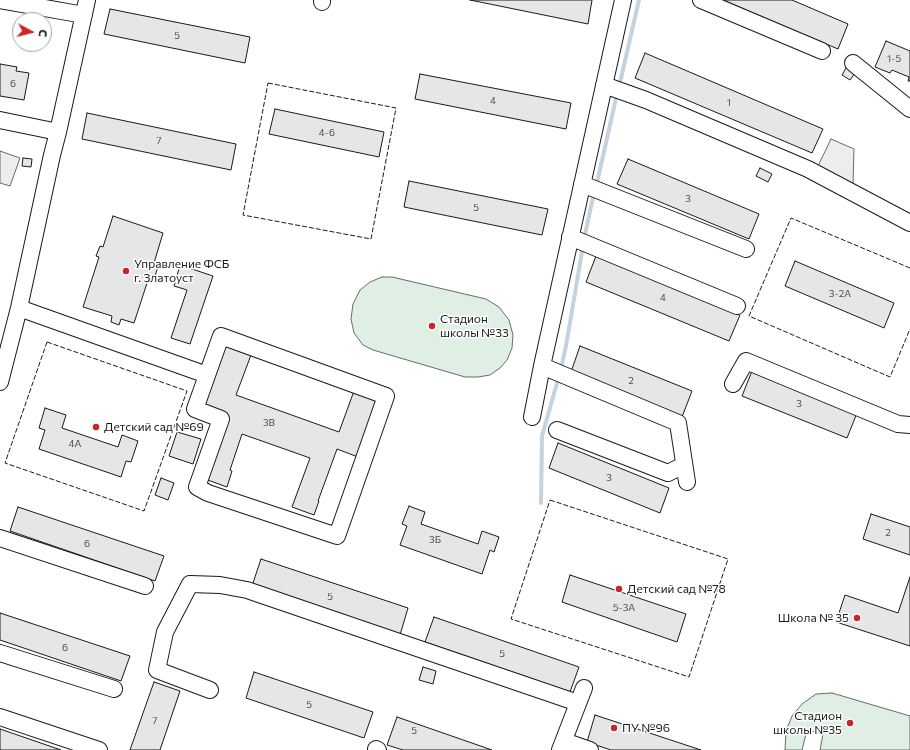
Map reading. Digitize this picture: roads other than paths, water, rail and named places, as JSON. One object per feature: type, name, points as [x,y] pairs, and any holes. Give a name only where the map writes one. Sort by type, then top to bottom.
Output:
[{"type":"street","points":[[0,0],[85,7],[19,308],[0,382]]},
{"type":"street","points":[[532,417],[570,237],[623,0]]},
{"type":"street","points":[[702,0],[822,51]]},
{"type":"street","points":[[854,63],[910,109]]},
{"type":"street","points":[[604,85],[646,100],[808,169],[910,223]]},
{"type":"street","points":[[0,120],[58,132]]},
{"type":"street","points":[[582,184],[746,249]]},
{"type":"street","points":[[570,237],[737,306]]},
{"type":"street","points":[[19,308],[207,375]]},
{"type":"street","points":[[221,336],[386,396],[337,536],[208,493],[197,487],[221,419],[195,409],[207,375],[221,336]]},
{"type":"street","points":[[733,384],[746,361],[898,424],[910,425]]},
{"type":"street","points":[[542,366],[678,424],[687,482]]},
{"type":"street","points":[[557,430],[668,473],[684,465]]},
{"type":"street","points":[[0,538],[145,586]]},
{"type":"street","points":[[210,690],[157,670],[164,632],[190,584],[220,585],[248,590],[581,695],[562,746],[590,750]]},
{"type":"street","points":[[0,653],[114,689]]},
{"type":"street","points":[[0,717],[99,750]]},
{"type":"waterway","points":[[619,87],[639,0]]},
{"type":"waterway","points":[[596,187],[617,94]]},
{"type":"waterway","points":[[584,239],[594,193]]},
{"type":"waterway","points":[[561,369],[583,246]]},
{"type":"waterway","points":[[541,503],[542,436],[559,376]]},
{"type":"place","name":"Управление ФСБ г. Златоуст","points":[[126,271]]},
{"type":"place","name":"Стадион школы №33","points":[[432,326]]},
{"type":"place","name":"Детский сад №69","points":[[96,427]]},
{"type":"place","name":"Детский сад №78","points":[[619,589]]},
{"type":"place","name":"Школа № 35","points":[[857,618]]},
{"type":"place","name":"Стадион школы №35","points":[[850,723]]},
{"type":"place","name":"ПУ №96","points":[[614,728]]}]
